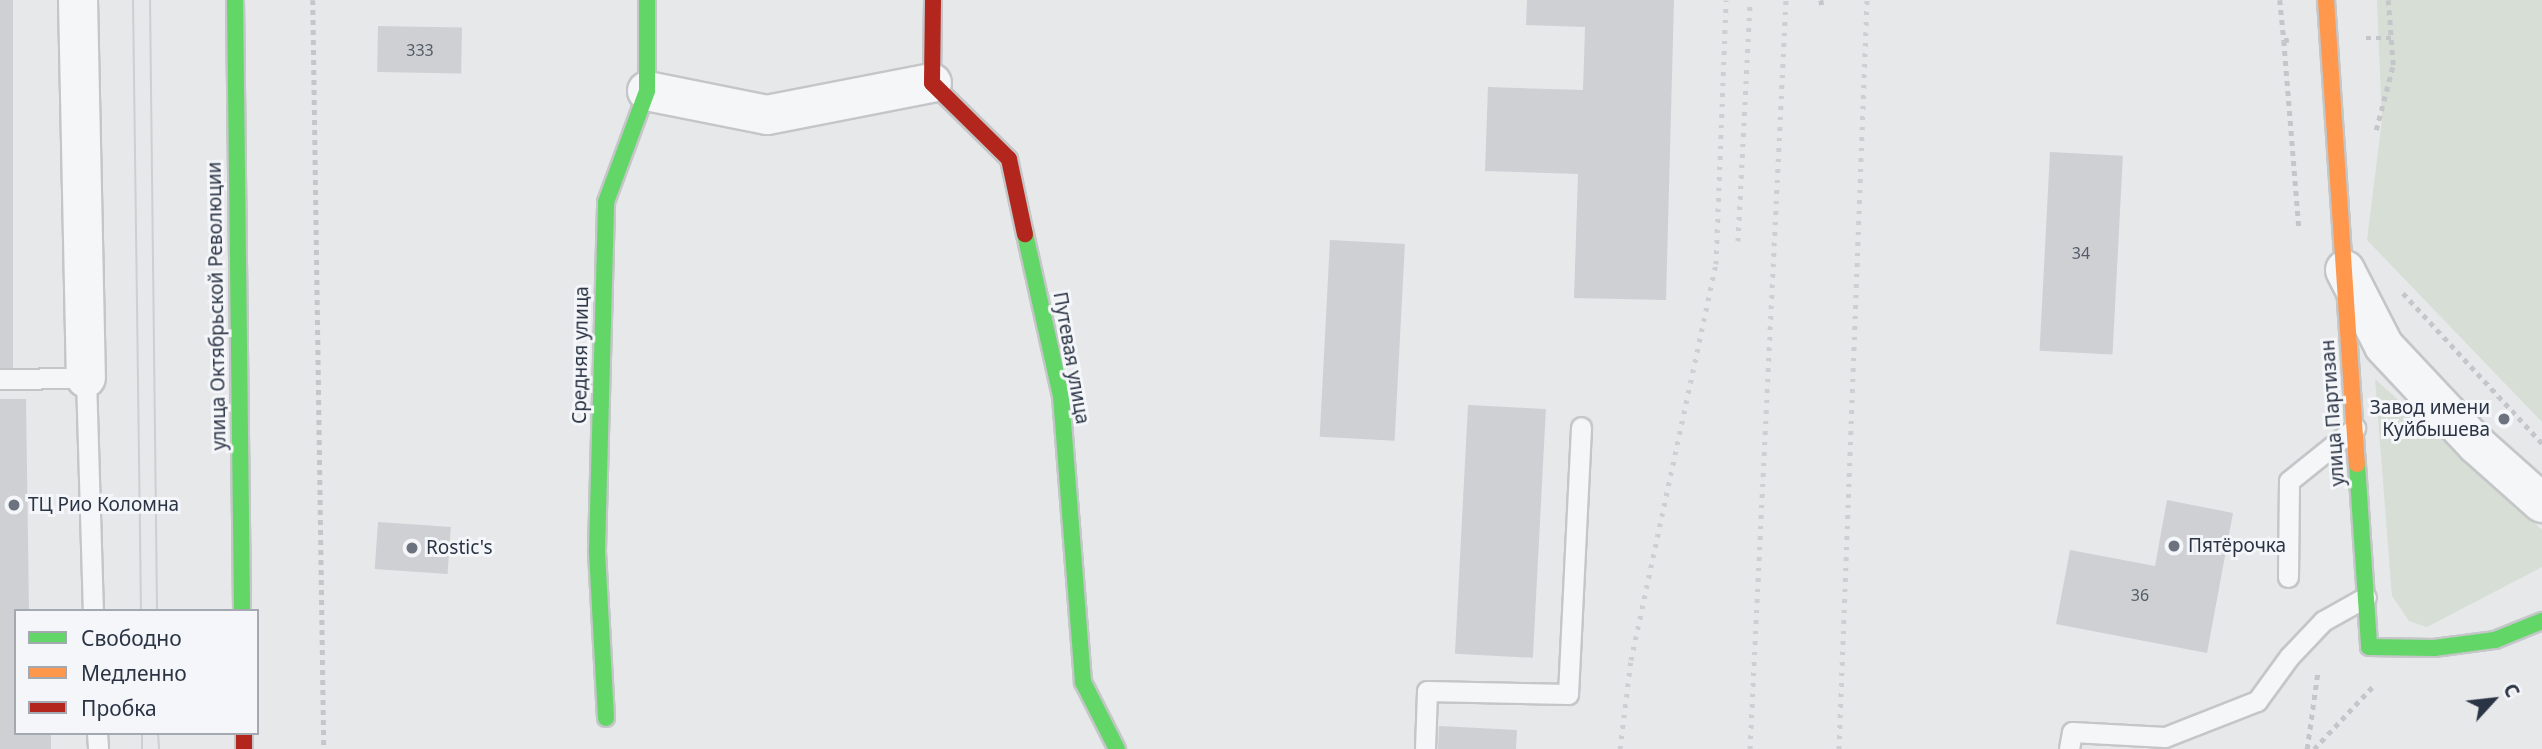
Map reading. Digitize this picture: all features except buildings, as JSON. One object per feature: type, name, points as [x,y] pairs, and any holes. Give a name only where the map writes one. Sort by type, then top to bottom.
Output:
[{"type":"street","points":[[78,0],[86,378]]},
{"type":"street","name":"улица Октябрьской Революции","points":[[235,0],[242,609]]},
{"type":"street","name":"Средняя улица","points":[[606,718],[597,550],[606,202],[647,91],[647,0]]},
{"type":"street","points":[[647,91],[767,115],[932,83],[933,0]]},
{"type":"street","name":"улица Партизан","points":[[2326,0],[2370,647],[2434,648],[2495,640],[2542,621]]},
{"type":"street","name":"Путевая улица","points":[[932,83],[1009,159],[1061,397],[1083,682],[1117,749]]},
{"type":"street","points":[[2345,270],[2384,346],[2477,445],[2542,503]]},
{"type":"lane","points":[[0,379],[86,378],[93,609]]},
{"type":"lane","points":[[1425,749],[1427,691],[1568,694],[1581,427]]},
{"type":"lane","points":[[2288,577],[2289,481],[2355,428]]},
{"type":"lane","points":[[2070,749],[2072,732],[2165,737],[2257,701],[2288,657],[2323,621],[2366,597]]},
{"type":"path","points":[[313,0],[324,749]]},
{"type":"path","points":[[2280,0],[2299,230]]},
{"type":"path","points":[[2375,132],[2393,65],[2388,0]]},
{"type":"path","points":[[2362,38],[2391,38]]},
{"type":"path","points":[[2284,41],[2294,40]]},
{"type":"path","points":[[2394,284],[2542,443]]},
{"type":"path","points":[[2307,749],[2323,621]]},
{"type":"shaded area","points":[[2377,0],[2542,0],[2542,422],[2367,240],[2382,120]]},
{"type":"shaded area","points":[[2375,379],[2542,530],[2542,567],[2427,627],[2409,621],[2392,596]]},
{"type":"tram line","points":[[133,0],[141,609]]},
{"type":"tram line","points":[[150,0],[157,609]]},
{"type":"tram line","points":[[142,735],[142,749]]},
{"type":"tram line","points":[[158,735],[159,749]]},
{"type":"railway","points":[[1620,749],[1631,660],[1716,264],[1726,0]]},
{"type":"railway","points":[[1738,241],[1750,0]]},
{"type":"railway","points":[[1750,749],[1786,0]]},
{"type":"railway","points":[[1839,749],[1867,0]]},
{"type":"traffic: fast","points":[[235,0],[242,609]]},
{"type":"traffic: fast","points":[[606,718],[597,550],[606,202],[647,91],[647,0]]},
{"type":"traffic: fast","points":[[1025,234],[1061,396],[1083,682],[1117,749]]},
{"type":"traffic: fast","points":[[2357,464],[2369,647],[2434,648],[2495,640],[2542,621]]},
{"type":"traffic: slow","points":[[2326,0],[2357,464]]},
{"type":"traffic: jam","points":[[933,0],[932,83],[1009,159],[1025,234]]},
{"type":"traffic: jam","points":[[244,735],[244,749]]},
{"type":"place","name":"Завод имени Куйбышева","points":[[2504,419]]},
{"type":"place","name":"ТЦ Рио Коломна","points":[[14,505]]},
{"type":"place","name":"Пятёрочка","points":[[2174,546]]},
{"type":"place","name":"Rostic's","points":[[412,548]]}]
